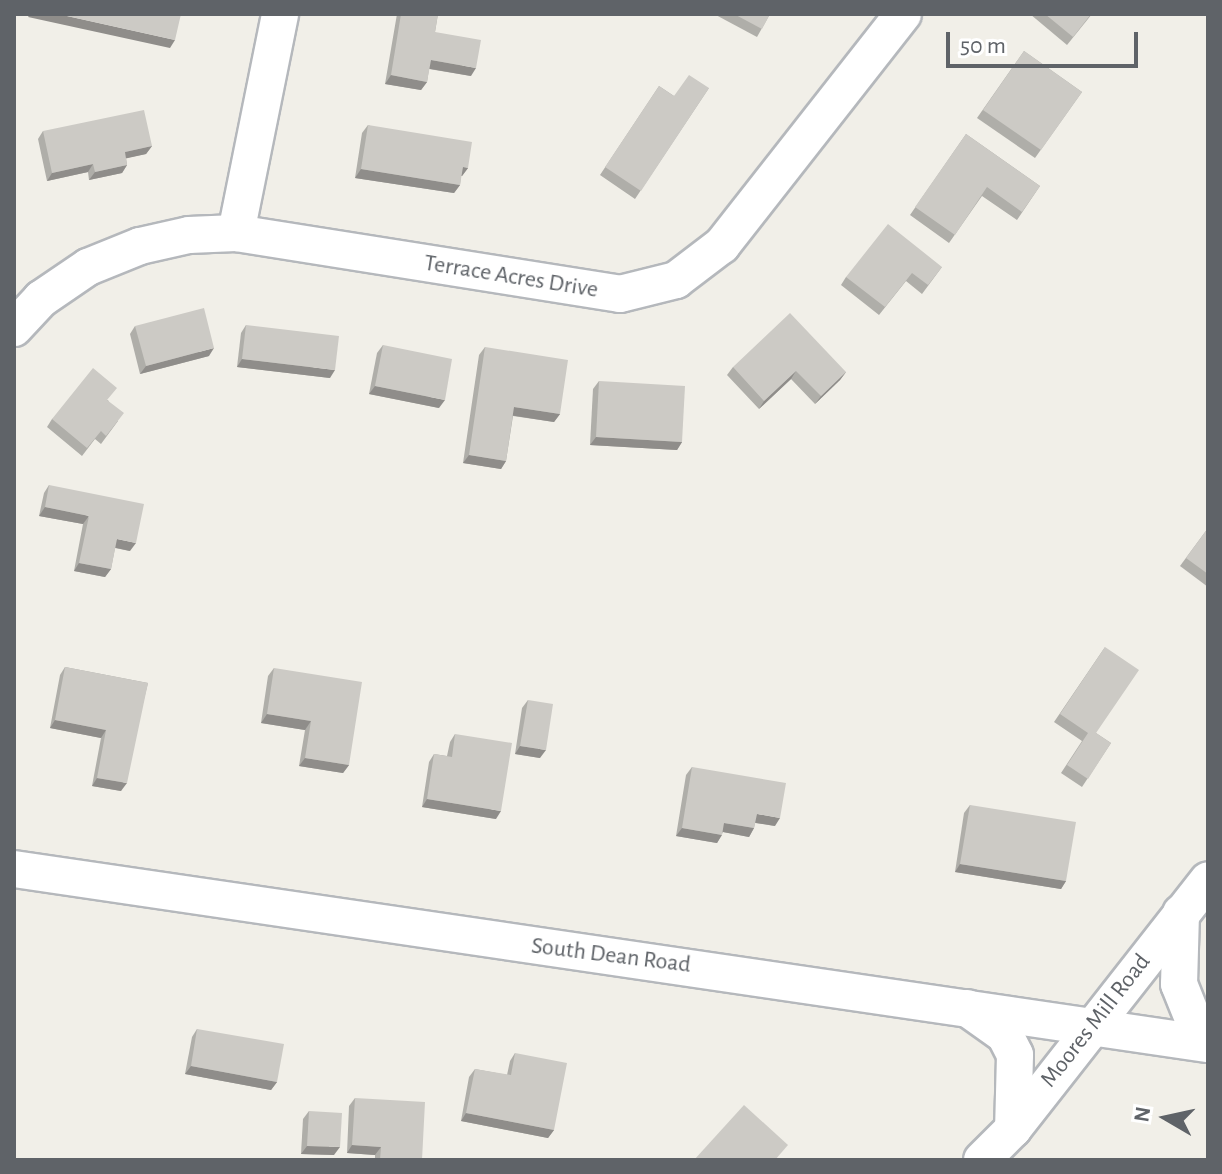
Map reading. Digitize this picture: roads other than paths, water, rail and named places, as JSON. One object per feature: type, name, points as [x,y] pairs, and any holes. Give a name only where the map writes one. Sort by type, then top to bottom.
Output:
[{"type":"street","points":[[236,233],[280,14]]},
{"type":"street","name":"Terrace Acres Drive","points":[[14,328],[41,299],[88,267],[153,243],[236,233],[620,294],[676,280],[722,245],[903,14]]},
{"type":"street","name":"South Dean Road","points":[[14,869],[1208,1044]]},
{"type":"street","name":"Moores Mill Road","points":[[982,1160],[1013,1129],[1091,1025],[1208,880]]},
{"type":"street","points":[[1181,913],[1179,984],[1195,1024],[1208,1033]]},
{"type":"street","points":[[966,1007],[1005,1035],[1015,1055],[1013,1129]]}]
